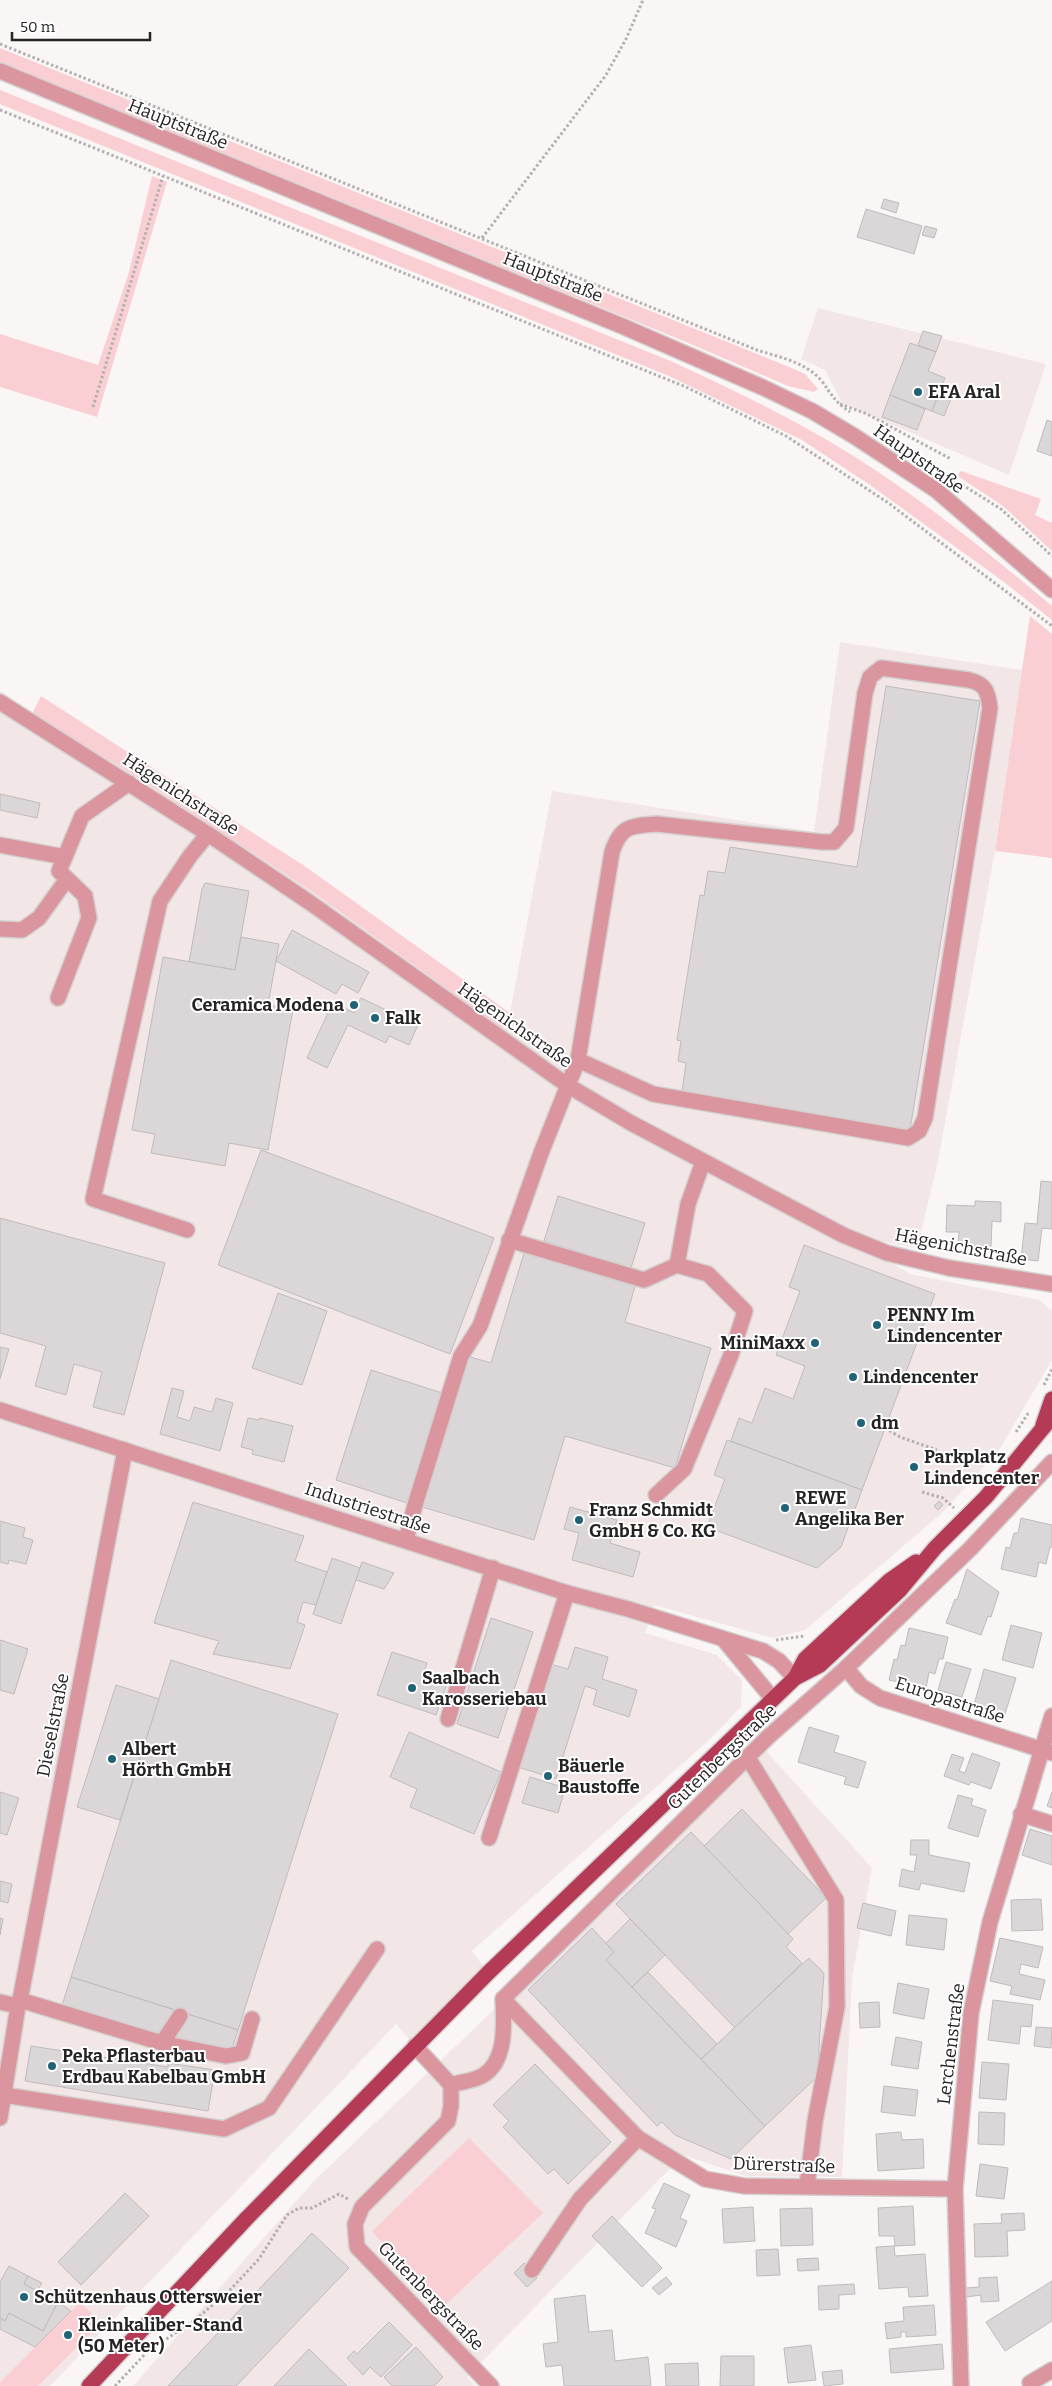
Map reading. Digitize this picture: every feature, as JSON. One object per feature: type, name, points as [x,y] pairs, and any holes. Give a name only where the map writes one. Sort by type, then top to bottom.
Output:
[{"type":"main road","points":[[89,2386],[247,2218],[488,1973],[795,1678],[805,1659],[889,1581],[935,1548],[986,1497],[1047,1423],[1047,1394]]},
{"type":"street","name":"Hauptstraße","points":[[0,71],[622,326],[762,386],[812,411],[854,436],[936,490],[1052,590]]},
{"type":"street","points":[[406,1540],[461,1356],[480,1326],[567,1085],[578,1060],[612,852],[617,836],[633,826],[657,824],[834,842],[846,828],[865,692],[870,677],[881,668],[969,680],[979,683],[988,691],[990,708],[925,1118],[919,1131],[908,1138],[653,1094],[578,1060]]},
{"type":"street","name":"Hägenichstraße","points":[[0,702],[130,783],[310,902],[567,1085],[703,1162],[843,1235],[888,1253],[948,1268],[1052,1284]]},
{"type":"street","points":[[58,998],[89,918],[85,896],[59,871],[82,816],[130,783]]},
{"type":"street","points":[[187,1230],[93,1200],[160,901],[190,856],[208,834]]},
{"type":"street","points":[[0,845],[65,857]]},
{"type":"street","points":[[0,929],[22,930],[39,918],[67,879]]},
{"type":"street","points":[[677,1265],[688,1204],[703,1162]]},
{"type":"street","points":[[510,1240],[644,1280],[677,1265],[708,1274],[745,1311],[731,1354],[684,1469],[656,1495]]},
{"type":"street","name":"Industriestraße","points":[[0,1410],[568,1593],[636,1611],[725,1641],[763,1651],[779,1661],[795,1678]]},
{"type":"street","name":"Dieselstraße","points":[[0,2118],[19,2003],[125,1450]]},
{"type":"street","name":"Gutenbergstraße","points":[[502,1999],[768,1737],[846,1668],[970,1549],[1052,1462]]},
{"type":"street","points":[[448,1719],[493,1568]]},
{"type":"street","points":[[489,1838],[568,1593]]},
{"type":"street","points":[[725,1641],[773,1699]]},
{"type":"street","name":"Europastraße","points":[[846,1668],[861,1686],[880,1698],[1046,1751]]},
{"type":"street","name":"Lerchenstraße","points":[[961,2386],[955,2188],[971,2012],[990,1922],[1021,1814],[1046,1751],[1052,1716]]},
{"type":"street","points":[[748,1758],[836,1900],[837,2007],[815,2121],[807,2186]]},
{"type":"street","points":[[1021,1814],[1052,1824]]},
{"type":"street","points":[[4,2095],[224,2129],[269,2108],[377,1949]]},
{"type":"street","points":[[415,2046],[451,2084],[482,2076],[496,2060],[503,2044],[502,1999]]},
{"type":"street","name":"Dürerstraße","points":[[502,1999],[638,2138],[705,2179],[744,2186],[955,2188]]},
{"type":"street","points":[[0,2002],[19,2003],[162,2043],[226,2056],[242,2053],[252,2019]]},
{"type":"street","points":[[162,2043],[180,2016]]},
{"type":"street","name":"Gutenbergstraße","points":[[451,2084],[451,2106],[448,2121],[362,2207],[354,2224],[357,2247],[491,2386]]},
{"type":"street","points":[[532,2270],[580,2199],[638,2138]]},
{"type":"street","points":[[1027,2385],[1052,2370]]},
{"type":"path","points":[[482,238],[606,75],[626,39],[643,0]]},
{"type":"path","points":[[0,44],[757,350],[797,363],[820,379],[835,402],[867,414],[951,459]]},
{"type":"path","points":[[0,110],[686,387],[786,436],[887,502],[1052,626]]},
{"type":"path","points":[[93,407],[164,176]]},
{"type":"path","points":[[945,474],[1001,509],[1052,556]]},
{"type":"path","points":[[1047,1394],[1052,1369]]},
{"type":"path","points":[[1011,1440],[1033,1404]]},
{"type":"path","points":[[885,1428],[900,1437],[938,1450]]},
{"type":"path","points":[[954,1508],[959,1503]]},
{"type":"path","points":[[115,2386],[147,2352],[195,2320],[229,2291],[259,2259],[287,2215],[300,2208],[312,2208],[339,2194],[362,2207]]},
{"type":"shaded area","points":[[0,48],[794,369],[805,374],[818,389],[814,392],[788,386],[686,342],[0,62]]},
{"type":"shaded area","points":[[0,90],[673,362],[766,406],[855,457],[931,509],[1052,606],[1052,620],[1004,582],[870,485],[802,440],[669,376],[0,104]]},
{"type":"shaded area","points":[[152,176],[167,182],[97,417],[0,387],[0,334],[98,365],[129,272]]},
{"type":"shaded area","points":[[818,308],[1046,364],[1009,475],[842,403],[825,370],[801,359]]},
{"type":"shaded area","points":[[961,471],[1041,499],[1035,515],[1052,523],[1052,551],[1003,506],[959,477],[958,474]]},
{"type":"shaded area","points":[[1030,616],[1052,634],[1052,858],[995,851]]},
{"type":"shaded area","points":[[840,642],[1022,670],[995,851],[937,1166],[917,1248],[848,1235],[910,1274],[1039,1300],[1052,1311],[1052,1360],[999,1450],[942,1513],[805,1630],[773,1638],[654,1605],[645,1633],[717,1655],[742,1680],[741,1707],[709,1740],[472,1951],[488,1973],[415,2046],[396,2024],[50,2386],[0,2386],[0,691],[32,714],[142,780],[314,893],[503,1029],[510,1013],[552,791],[814,832]]},
{"type":"shaded area","points":[[41,696],[306,867],[510,1013],[503,1029],[314,893],[142,780],[32,714]]},
{"type":"shaded area","points":[[766,1751],[872,1868],[852,1978],[842,2177],[746,2176],[683,2155],[467,2377],[475,2386],[133,2386],[315,2180]]},
{"type":"shaded area","points":[[469,2138],[543,2213],[440,2310],[372,2231]]},
{"type":"shaded area","name":"Kleinkaliber-Stand (50 Meter)","points":[[80,2302],[101,2323],[38,2386],[0,2386],[0,2382]]},
{"type":"building","points":[[884,199],[899,203],[896,213],[881,208]]},
{"type":"building","points":[[866,209],[922,226],[914,254],[857,237]]},
{"type":"building","points":[[925,226],[937,229],[934,238],[922,235]]},
{"type":"building","points":[[923,331],[942,336],[936,352],[918,345]]},
{"type":"building","points":[[910,343],[936,352],[928,371],[945,378],[932,411],[890,395]]},
{"type":"building","points":[[942,386],[954,391],[944,416],[932,411]]},
{"type":"building","points":[[890,395],[925,409],[917,430],[882,417]]},
{"type":"building","points":[[1047,420],[1052,422],[1052,456],[1037,451]]},
{"type":"building","points":[[886,686],[980,701],[910,1130],[682,1093],[686,1063],[678,1061],[681,1041],[677,1040],[700,895],[704,896],[708,871],[725,873],[730,847],[857,867]]},
{"type":"building","points":[[0,794],[40,803],[37,818],[0,810]]},
{"type":"building","points":[[205,883],[249,891],[235,970],[189,962],[202,889]]},
{"type":"building","points":[[292,930],[369,972],[358,993],[342,984],[336,994],[276,961]]},
{"type":"building","points":[[241,937],[279,944],[268,1005],[293,1009],[268,1150],[229,1143],[225,1166],[151,1153],[155,1134],[132,1130],[163,957],[235,970]]},
{"type":"building","points":[[361,998],[418,1025],[409,1045],[389,1036],[386,1043],[348,1025],[327,1068],[307,1058],[333,1002],[354,1013]]},
{"type":"building","points":[[261,1150],[494,1238],[450,1354],[218,1265]]},
{"type":"building","points":[[1041,1181],[1052,1182],[1052,1229],[1042,1228],[1038,1261],[1021,1259],[1025,1223],[1037,1224]]},
{"type":"building","points":[[558,1196],[645,1223],[631,1268],[544,1241]]},
{"type":"building","points":[[975,1201],[1001,1202],[1001,1222],[992,1221],[991,1246],[958,1245],[959,1232],[946,1232],[947,1205],[975,1206]]},
{"type":"building","points":[[0,1218],[165,1263],[124,1415],[93,1407],[102,1372],[74,1364],[66,1395],[35,1386],[46,1346],[0,1333]]},
{"type":"building","name":"Lindencenter","points":[[804,1245],[935,1294],[862,1490],[731,1441],[739,1418],[752,1423],[765,1388],[793,1399],[805,1366],[776,1355],[800,1291],[789,1287]]},
{"type":"building","points":[[524,1253],[635,1286],[625,1322],[711,1348],[675,1468],[565,1436],[534,1540],[422,1507],[467,1356],[491,1363]]},
{"type":"building","points":[[278,1293],[327,1311],[302,1385],[252,1368]]},
{"type":"building","points":[[0,1347],[9,1349],[0,1379]]},
{"type":"building","points":[[371,1370],[442,1393],[407,1503],[336,1480]]},
{"type":"building","points":[[172,1388],[184,1391],[177,1417],[190,1421],[194,1407],[212,1412],[216,1398],[233,1403],[220,1451],[160,1434]]},
{"type":"building","points":[[248,1418],[259,1420],[260,1418],[293,1426],[284,1462],[252,1454],[253,1450],[241,1447]]},
{"type":"building","name":"REWE Angelika Ber","points":[[727,1440],[862,1490],[841,1547],[817,1568],[707,1527],[725,1479],[714,1475]]},
{"type":"building","points":[[939,1501],[943,1505],[938,1510],[934,1506]]},
{"type":"building","points":[[193,1502],[304,1536],[295,1561],[327,1572],[316,1605],[303,1602],[297,1622],[305,1625],[290,1669],[213,1654],[219,1641],[154,1623]]},
{"type":"building","points":[[570,1507],[617,1520],[610,1543],[640,1552],[633,1577],[572,1560],[579,1533],[564,1529]]},
{"type":"building","points":[[1021,1518],[1052,1525],[1052,1547],[1050,1547],[1046,1564],[1039,1562],[1036,1577],[1001,1569],[1006,1547],[1010,1548],[1014,1533],[1018,1533]]},
{"type":"building","points":[[0,1521],[25,1528],[23,1537],[33,1540],[26,1564],[9,1560],[8,1564],[0,1562]]},
{"type":"building","points":[[332,1558],[360,1568],[341,1624],[313,1614]]},
{"type":"building","points":[[362,1562],[394,1573],[384,1589],[356,1580]]},
{"type":"building","points":[[967,1569],[999,1592],[991,1617],[988,1616],[981,1635],[946,1623],[955,1599],[957,1600]]},
{"type":"building","points":[[491,1618],[533,1632],[498,1738],[457,1724]]},
{"type":"building","points":[[1011,1625],[1042,1633],[1033,1668],[1002,1660]]},
{"type":"building","points":[[909,1628],[948,1637],[943,1659],[939,1659],[935,1674],[929,1672],[926,1688],[889,1680],[894,1659],[897,1660],[901,1645],[905,1646]]},
{"type":"building","points":[[0,1640],[28,1649],[14,1694],[0,1690]]},
{"type":"building","points":[[575,1647],[608,1657],[602,1679],[637,1690],[629,1717],[593,1705],[597,1690],[585,1686],[556,1779],[518,1767],[550,1664],[568,1669]]},
{"type":"building","name":"Saalbach Karosseriebau","points":[[392,1652],[427,1663],[424,1673],[448,1681],[436,1715],[377,1695]]},
{"type":"building","points":[[171,1660],[338,1714],[238,2030],[71,1977]]},
{"type":"building","points":[[946,1662],[971,1669],[962,1697],[938,1690]]},
{"type":"building","points":[[984,1669],[1016,1678],[1005,1714],[974,1705]]},
{"type":"building","points":[[116,1685],[159,1699],[120,1820],[77,1807]]},
{"type":"building","points":[[809,1727],[839,1736],[834,1752],[866,1762],[858,1788],[844,1784],[846,1777],[798,1762]]},
{"type":"building","points":[[409,1732],[501,1772],[474,1834],[410,1807],[417,1789],[390,1777]]},
{"type":"building","points":[[972,1753],[1000,1763],[991,1789],[971,1782],[969,1785],[944,1776],[952,1754],[964,1758],[959,1771],[965,1773]]},
{"type":"building","points":[[530,1777],[565,1788],[558,1813],[522,1803]]},
{"type":"building","points":[[0,1792],[19,1798],[7,1835],[0,1833]]},
{"type":"building","points":[[1052,1792],[1052,1808],[1047,1806]]},
{"type":"building","points":[[958,1795],[973,1799],[971,1805],[986,1810],[978,1837],[948,1828]]},
{"type":"building","points":[[742,1809],[826,1898],[788,1934],[704,1846]]},
{"type":"building","points":[[1030,1829],[1052,1836],[1052,1865],[1022,1855]]},
{"type":"building","points":[[691,1832],[793,1939],[786,1947],[802,1963],[735,2028],[616,1904]]},
{"type":"building","points":[[911,1840],[929,1840],[929,1855],[970,1863],[964,1892],[921,1883],[919,1890],[899,1886],[902,1869],[914,1872],[917,1855],[910,1855]]},
{"type":"building","points":[[0,1881],[12,1884],[8,1903],[0,1901]]},
{"type":"building","points":[[1041,1899],[1043,1930],[1012,1931],[1011,1900]]},
{"type":"building","points":[[863,1903],[896,1911],[891,1936],[857,1928]]},
{"type":"building","points":[[909,1915],[947,1919],[944,1950],[906,1945]]},
{"type":"building","points":[[0,1918],[3,1919],[0,1935]]},
{"type":"building","points":[[630,1919],[665,1955],[632,1987],[606,1960],[614,1952],[606,1943]]},
{"type":"building","points":[[592,1928],[614,1952],[606,1960],[765,2126],[731,2159],[675,2135],[662,2122],[657,2126],[528,1990]]},
{"type":"building","points":[[1000,1938],[1043,1947],[1038,1968],[1021,1964],[1019,1974],[1045,1980],[1040,2000],[1010,1994],[1012,1986],[990,1981]]},
{"type":"building","points":[[809,1958],[824,1973],[817,2077],[765,2126],[701,2059]]},
{"type":"building","points":[[648,1972],[717,2044],[701,2059],[632,1987]]},
{"type":"building","points":[[71,1977],[238,2030],[229,2059],[59,2015]]},
{"type":"building","points":[[898,1983],[929,1989],[924,2019],[893,2013]]},
{"type":"building","points":[[993,2000],[1033,2005],[1031,2027],[1021,2026],[1019,2044],[988,2040]]},
{"type":"building","points":[[879,2002],[880,2027],[860,2028],[859,2003]]},
{"type":"building","points":[[1036,2027],[1052,2028],[1051,2048],[1034,2046]]},
{"type":"building","points":[[896,2037],[922,2042],[918,2069],[891,2065]]},
{"type":"building","points":[[31,2046],[168,2067],[168,2063],[215,2070],[208,2111],[25,2081]]},
{"type":"building","points":[[982,2062],[1009,2064],[1006,2100],[979,2098]]},
{"type":"building","points":[[535,2064],[611,2142],[568,2184],[554,2169],[548,2174],[503,2127],[509,2121],[493,2105]]},
{"type":"building","points":[[884,2086],[918,2090],[915,2116],[881,2112]]},
{"type":"building","points":[[979,2112],[1005,2113],[1004,2145],[978,2144]]},
{"type":"building","points":[[901,2132],[902,2140],[923,2139],[924,2168],[878,2171],[876,2134]]},
{"type":"building","points":[[980,2164],[1008,2168],[1004,2199],[976,2196]]},
{"type":"building","points":[[664,2183],[690,2195],[680,2218],[687,2221],[676,2247],[645,2233],[656,2209],[652,2208]]},
{"type":"building","points":[[125,2193],[149,2216],[81,2285],[58,2262]]},
{"type":"building","points":[[913,2206],[915,2245],[895,2246],[894,2236],[879,2236],[878,2208]]},
{"type":"building","points":[[753,2207],[755,2241],[724,2243],[722,2209]]},
{"type":"building","points":[[812,2208],[813,2245],[781,2246],[780,2209]]},
{"type":"building","points":[[1024,2213],[1025,2230],[1007,2231],[1008,2256],[975,2257],[974,2224],[1002,2223],[1001,2214]]},
{"type":"building","points":[[612,2216],[662,2268],[642,2287],[592,2236]]},
{"type":"building","points":[[312,2233],[349,2268],[236,2386],[168,2386]]},
{"type":"building","points":[[894,2246],[895,2256],[925,2254],[928,2296],[909,2297],[908,2287],[879,2289],[876,2247]]},
{"type":"building","points":[[778,2249],[780,2275],[757,2276],[756,2250]]},
{"type":"building","points":[[818,2258],[819,2270],[798,2271],[797,2259]]},
{"type":"building","points":[[524,2263],[537,2278],[527,2287],[514,2273]]},
{"type":"building","name":"Schützenhaus Ottersweier","points":[[9,2266],[28,2276],[24,2284],[58,2302],[43,2331],[9,2313],[5,2321],[0,2318],[0,2282]]},
{"type":"building","points":[[28,2276],[42,2283],[37,2291],[24,2284]]},
{"type":"building","points":[[666,2277],[672,2284],[659,2295],[652,2288]]},
{"type":"building","points":[[997,2277],[999,2301],[981,2302],[981,2295],[967,2297],[966,2288],[979,2287],[979,2278]]},
{"type":"building","points":[[1052,2281],[1052,2321],[1005,2351],[986,2322]]},
{"type":"building","points":[[854,2284],[855,2294],[839,2295],[839,2309],[819,2310],[818,2286]]},
{"type":"building","points":[[585,2295],[589,2332],[612,2330],[615,2361],[648,2357],[651,2386],[564,2386],[562,2365],[546,2367],[543,2344],[558,2342],[554,2299]]},
{"type":"building","name":"Schützenhaus Ottersweier","points":[[58,2302],[71,2311],[35,2347],[0,2329],[0,2318],[5,2321],[9,2313],[43,2331]]},
{"type":"building","points":[[934,2305],[936,2335],[906,2337],[906,2332],[901,2332],[901,2337],[887,2339],[885,2323],[904,2321],[903,2307]]},
{"type":"building","points":[[389,2322],[412,2345],[381,2377],[370,2367],[363,2375],[347,2358],[354,2351],[357,2354]]},
{"type":"building","points":[[942,2344],[944,2369],[891,2373],[889,2349]]},
{"type":"building","points":[[811,2345],[816,2380],[788,2383],[784,2348]]},
{"type":"building","points":[[416,2347],[443,2377],[434,2386],[392,2386],[384,2377]]},
{"type":"building","points":[[309,2349],[347,2386],[274,2386]]},
{"type":"building","points":[[721,2356],[754,2356],[754,2386],[720,2386]]},
{"type":"building","points":[[698,2363],[699,2386],[666,2386],[665,2364]]},
{"type":"building","points":[[842,2370],[843,2384],[824,2386],[822,2372]]},
{"type":"place","name":"EFA Aral","points":[[918,392]]},
{"type":"place","name":"Ceramica Modena","points":[[354,1005]]},
{"type":"place","name":"Falk","points":[[375,1018]]},
{"type":"place","name":"PENNY Im Lindencenter","points":[[877,1325]]},
{"type":"place","name":"MiniMaxx","points":[[815,1343]]},
{"type":"place","name":"Lindencenter","points":[[853,1377]]},
{"type":"place","name":"dm","points":[[861,1423]]},
{"type":"place","name":"Parkplatz Lindencenter","points":[[914,1467]]},
{"type":"place","name":"REWE Angelika Ber","points":[[785,1508]]},
{"type":"place","name":"Franz Schmidt GmbH & Co. KG","points":[[579,1520]]},
{"type":"place","name":"Saalbach Karosseriebau","points":[[412,1688]]},
{"type":"place","name":"Albert Hörth GmbH","points":[[112,1759]]},
{"type":"place","name":"Bäuerle Baustoffe","points":[[548,1776]]},
{"type":"place","name":"Peka Pflasterbau Erdbau Kabelbau GmbH","points":[[52,2066]]},
{"type":"place","name":"Schützenhaus Ottersweier","points":[[24,2297]]},
{"type":"place","name":"Kleinkaliber-Stand (50 Meter)","points":[[68,2335]]}]
